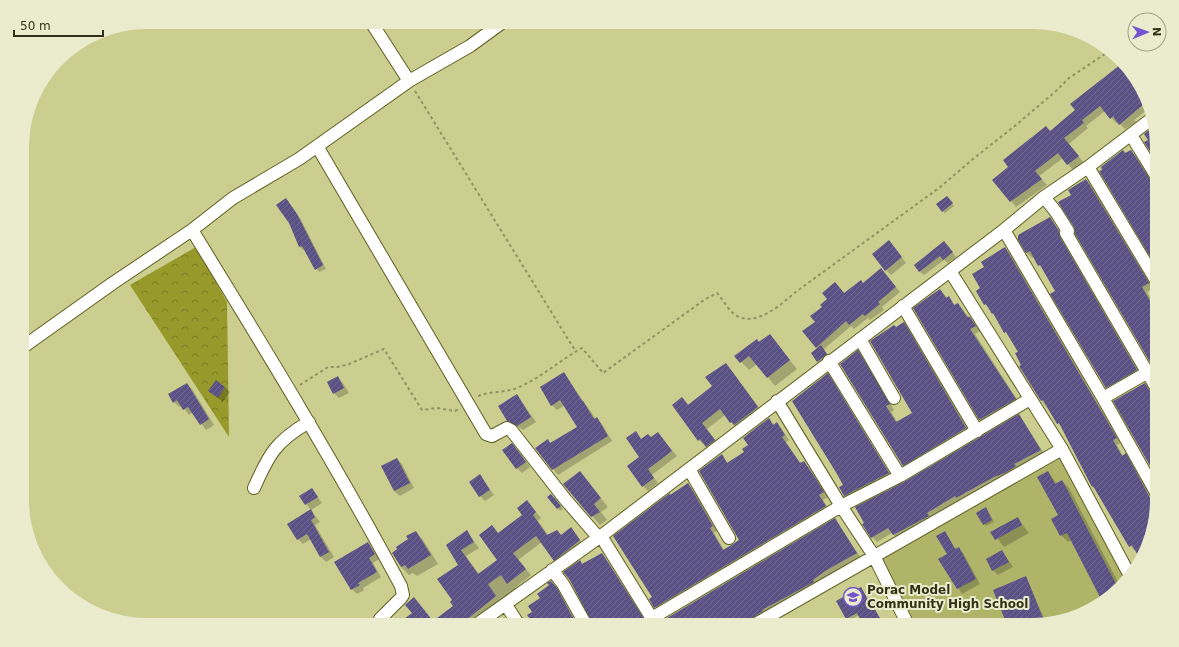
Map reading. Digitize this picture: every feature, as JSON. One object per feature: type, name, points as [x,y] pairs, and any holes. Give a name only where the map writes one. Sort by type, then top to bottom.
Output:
[{"type":"street","points":[[376,29],[409,81]]},
{"type":"street","points":[[29,343],[112,283],[192,230],[233,198],[317,146],[409,81],[470,46],[493,29]]},
{"type":"street","points":[[486,618],[689,470],[777,401],[1004,230],[1044,197],[1088,167],[1147,122]]},
{"type":"street","points":[[1131,134],[1150,165]]},
{"type":"street","points":[[317,146],[486,434],[492,436],[507,428],[511,430],[565,499],[599,536],[651,618]]},
{"type":"street","points":[[1088,167],[1150,270]]},
{"type":"street","points":[[1044,197],[1068,231],[1066,233],[1150,366]]},
{"type":"street","points":[[192,230],[292,391],[401,586],[403,595],[381,618]]},
{"type":"street","points":[[1004,230],[1103,398],[1150,482]]},
{"type":"street","points":[[950,270],[1062,449],[1127,570]]},
{"type":"street","points":[[904,306],[977,431]]},
{"type":"street","points":[[860,339],[894,398]]},
{"type":"street","points":[[829,362],[900,476]]},
{"type":"street","points":[[1103,398],[1150,370]]},
{"type":"street","points":[[660,618],[841,506],[900,476],[1030,399]]},
{"type":"street","points":[[777,401],[841,506],[874,556],[905,618]]},
{"type":"street","points":[[254,488],[273,449],[293,431],[309,422]]},
{"type":"street","points":[[766,618],[1062,449]]},
{"type":"street","points":[[689,470],[729,538]]},
{"type":"street","points":[[552,570],[582,618]]},
{"type":"street","points":[[506,605],[514,618]]},
{"type":"path","points":[[473,400],[487,392],[518,388],[552,369],[582,348],[603,373],[704,300],[717,293],[725,300],[729,309],[737,316],[749,318],[762,315],[777,308],[797,291],[939,188],[973,159],[1016,126],[1069,78],[1105,54]]},
{"type":"path","points":[[409,81],[576,352]]},
{"type":"path","points":[[292,391],[328,366],[338,367],[349,364],[384,349],[422,410],[437,408],[455,411],[464,406]]},
{"type":"green space","points":[[196,247],[227,302],[229,437],[130,285]]},
{"type":"green space","points":[[1062,449],[1127,570],[1110,589],[1098,598],[1070,612],[1055,616],[1040,618],[905,618],[874,556]]},
{"type":"building","points":[[1118,66],[1130,81],[1142,105],[1119,125],[1113,116],[1110,119],[1100,106],[1082,120],[1084,123],[1064,138],[1079,156],[1067,165],[1058,153],[1035,171],[1042,179],[1010,202],[992,180],[1008,167],[1003,160],[1046,126],[1050,131],[1075,110],[1070,104]]},
{"type":"building","points":[[1149,130],[1150,151],[1144,142],[1148,140],[1144,134]]},
{"type":"building","points":[[1123,150],[1125,153],[1131,150],[1150,179],[1150,257],[1099,171],[1102,170],[1101,167]]},
{"type":"building","points":[[1086,179],[1149,283],[1142,287],[1150,301],[1150,362],[1075,234],[1074,227],[1058,202],[1071,195],[1068,190]]},
{"type":"building","points":[[947,196],[953,203],[942,212],[936,204]]},
{"type":"building","points":[[286,198],[297,214],[323,265],[315,270],[302,246],[299,247],[289,223],[276,205]]},
{"type":"building","points":[[1050,217],[1137,370],[1106,388],[1050,294],[1055,291],[1040,265],[1038,266],[1030,251],[1026,253],[1018,240],[1018,235]]},
{"type":"building","points":[[889,240],[902,257],[885,271],[872,254]]},
{"type":"building","points":[[944,241],[953,252],[943,260],[940,256],[919,272],[914,265]]},
{"type":"building","points":[[1005,247],[1117,438],[1113,440],[1122,456],[1126,453],[1150,498],[1148,523],[1144,538],[1137,554],[1132,545],[1129,547],[1093,486],[1092,487],[1059,423],[1057,424],[1043,400],[1041,401],[1019,366],[1021,365],[1015,353],[1018,352],[1006,332],[1004,333],[993,313],[992,314],[986,304],[984,305],[976,291],[980,288],[972,274],[984,267],[981,262]]},
{"type":"building","points":[[881,268],[896,287],[878,302],[880,304],[865,316],[863,314],[849,325],[846,321],[816,348],[802,331],[815,322],[810,316],[822,307],[820,305],[827,299],[822,293],[835,282],[844,293],[861,280],[863,283]]},
{"type":"building","points":[[940,289],[946,298],[949,296],[954,305],[958,303],[967,317],[970,317],[976,326],[970,329],[1016,399],[979,420],[913,308]]},
{"type":"building","points":[[904,322],[966,428],[903,466],[840,364],[858,350],[890,404],[886,406],[896,422],[912,413],[870,341],[894,325],[896,327]]},
{"type":"building","points":[[770,334],[790,360],[767,378],[749,356],[740,363],[734,356],[757,339],[759,342]]},
{"type":"building","points":[[821,345],[827,354],[817,362],[811,353]]},
{"type":"building","points":[[726,363],[758,407],[734,425],[732,422],[730,423],[720,409],[702,423],[715,440],[706,447],[700,439],[698,441],[672,405],[682,397],[688,405],[712,386],[705,377]]},
{"type":"building","points":[[564,372],[594,419],[597,417],[608,436],[552,470],[535,448],[548,439],[550,443],[577,427],[560,400],[551,406],[540,387]]},
{"type":"building","points":[[828,373],[889,473],[844,496],[839,487],[843,485],[837,474],[792,401]]},
{"type":"building","points":[[338,376],[344,388],[333,394],[327,382]]},
{"type":"building","points":[[216,380],[225,387],[218,398],[208,391]]},
{"type":"building","points":[[187,383],[209,419],[200,425],[188,407],[183,410],[177,400],[173,403],[168,394]]},
{"type":"building","points":[[1145,383],[1150,391],[1150,466],[1113,401]]},
{"type":"building","points":[[517,394],[531,417],[517,426],[507,421],[498,406]]},
{"type":"building","points":[[1019,414],[1041,450],[1014,464],[1016,466],[1005,473],[994,477],[956,498],[955,496],[927,513],[929,516],[893,535],[888,528],[871,538],[862,524],[864,523],[855,507],[904,482]]},
{"type":"building","points":[[769,418],[773,425],[777,422],[785,435],[782,437],[800,463],[804,461],[812,473],[824,492],[819,495],[826,506],[654,608],[649,599],[652,597],[613,536],[670,493],[670,495],[688,483],[713,526],[710,528],[723,550],[739,540],[699,471],[722,454],[727,463],[744,452],[742,449],[748,445],[743,438]]},
{"type":"building","points":[[636,431],[641,439],[648,434],[651,437],[658,432],[672,451],[648,469],[654,478],[642,487],[627,466],[639,457],[626,438]]},
{"type":"building","points":[[512,443],[526,462],[516,469],[502,450]]},
{"type":"building","points":[[397,458],[410,483],[394,491],[381,466]]},
{"type":"building","points":[[580,471],[601,498],[594,504],[600,512],[591,517],[563,484]]},
{"type":"building","points":[[1048,471],[1055,484],[1062,480],[1116,583],[1100,597],[1067,533],[1060,536],[1051,519],[1058,515],[1037,477]]},
{"type":"building","points":[[480,474],[490,490],[479,497],[469,482]]},
{"type":"building","points":[[312,488],[318,497],[305,505],[299,496]]},
{"type":"building","points":[[551,494],[561,506],[557,509],[547,497]]},
{"type":"building","points":[[527,500],[536,512],[533,515],[547,535],[557,530],[561,535],[571,527],[580,540],[554,561],[536,536],[513,553],[526,569],[507,584],[501,575],[488,584],[496,596],[469,618],[437,618],[453,606],[450,602],[452,600],[437,579],[458,565],[446,545],[467,530],[474,542],[461,550],[478,574],[497,560],[479,535],[492,525],[498,533],[522,515],[517,508]]},
{"type":"building","points":[[986,507],[992,520],[983,525],[976,513]]},
{"type":"building","points":[[311,509],[315,517],[311,520],[329,552],[320,557],[307,534],[297,540],[287,524]]},
{"type":"building","points":[[1018,517],[1022,525],[995,540],[990,532]]},
{"type":"building","points":[[835,518],[857,553],[825,571],[813,580],[814,582],[762,610],[763,611],[752,618],[667,618]]},
{"type":"building","points":[[416,531],[431,555],[408,569],[405,565],[401,567],[392,553],[397,549],[396,547],[408,539],[406,536]]},
{"type":"building","points":[[945,531],[955,549],[959,547],[976,579],[957,589],[938,559],[947,554],[936,536]]},
{"type":"building","points":[[368,542],[375,554],[369,558],[377,572],[358,583],[360,585],[351,590],[334,562]]},
{"type":"building","points":[[1002,550],[1009,562],[992,571],[986,559]]},
{"type":"building","points":[[602,553],[643,618],[589,618],[570,580],[563,572],[580,560],[582,564]]},
{"type":"building","points":[[1026,576],[1043,618],[1004,618],[993,590]]},
{"type":"building","points":[[551,581],[557,588],[573,618],[529,618],[527,615],[532,612],[528,606],[540,598],[537,594],[549,585],[547,583]]},
{"type":"building","points":[[861,587],[880,618],[860,618],[857,613],[845,618],[836,601]]},
{"type":"building","points":[[414,597],[431,618],[405,618],[412,613],[405,605]]},
{"type":"place","name":"Porac Model Community High School","points":[[853,597]]}]
